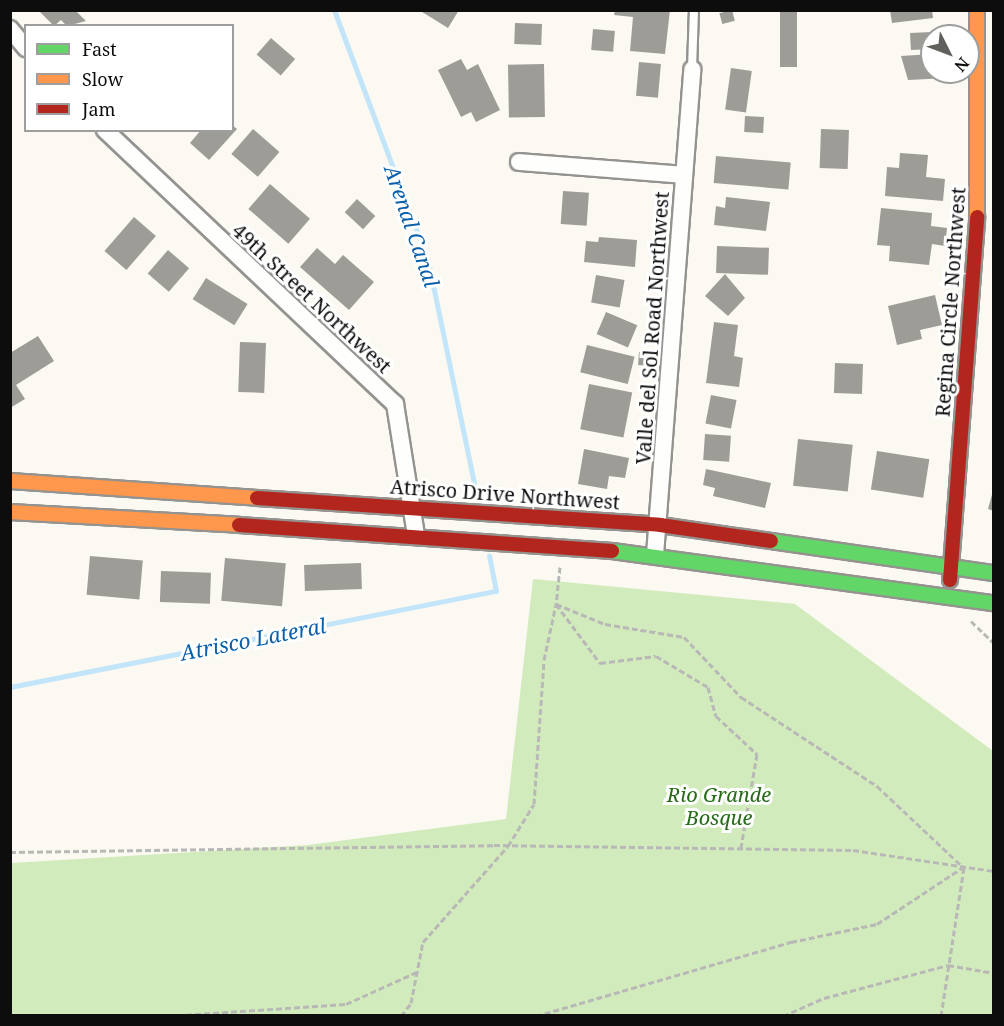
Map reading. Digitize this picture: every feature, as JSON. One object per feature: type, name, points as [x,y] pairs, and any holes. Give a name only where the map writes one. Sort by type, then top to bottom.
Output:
[{"type":"main road","name":"Regina Circle Northwest","points":[[946,596],[952,567],[977,210],[977,10]]},
{"type":"main road","name":"Atrisco Drive Northwest","points":[[10,481],[413,506],[660,525],[993,573]]},
{"type":"main road","points":[[10,512],[416,535],[655,555],[993,603]]},
{"type":"street","points":[[10,29],[24,46]]},
{"type":"street","name":"Valle del Sol Road Northwest","points":[[655,555],[660,525],[692,69]]},
{"type":"street","name":"49th Street Northwest","points":[[107,132],[395,404],[416,535]]},
{"type":"street","name":"Valle del Sol Road Northwest","points":[[519,162],[683,175]]},
{"type":"lane","points":[[692,69],[694,10]]},
{"type":"path","points":[[401,1016],[411,1003],[423,942],[508,846],[534,804],[544,660],[556,604],[561,559]]},
{"type":"path","points":[[556,604],[600,663],[657,656],[708,687],[716,716],[757,754],[741,848]]},
{"type":"path","points":[[556,604],[605,624],[684,637],[741,697],[878,786],[964,867]]},
{"type":"path","points":[[10,852],[508,846],[853,850],[993,872]]},
{"type":"path","points":[[941,1016],[964,867]]},
{"type":"path","points":[[536,1016],[791,942],[877,924],[964,867]]},
{"type":"path","points":[[783,1016],[887,979],[948,965],[993,973]]},
{"type":"path","points":[[168,1016],[346,1004],[417,972]]},
{"type":"green space","name":"Rio Grande Bosque","points":[[533,579],[795,604],[993,751],[993,1015],[11,1015],[11,863],[308,845],[506,819]]},
{"type":"building","points":[[38,10],[75,10],[86,21],[65,24],[61,20],[52,24]]},
{"type":"building","points":[[419,10],[459,10],[448,28]]},
{"type":"building","points":[[615,10],[670,10],[665,54],[630,51],[633,17],[614,15]]},
{"type":"building","points":[[732,10],[735,21],[722,24],[719,13]]},
{"type":"building","points":[[780,10],[797,10],[797,67],[780,67]]},
{"type":"building","points":[[890,10],[932,10],[933,18],[892,23]]},
{"type":"building","points":[[515,23],[542,24],[541,45],[514,44]]},
{"type":"building","points":[[593,29],[615,31],[613,52],[591,50]]},
{"type":"building","points":[[910,33],[920,33],[920,50],[911,50]]},
{"type":"building","points":[[271,38],[295,59],[281,76],[257,55]]},
{"type":"building","points":[[920,55],[920,79],[908,80],[901,56]]},
{"type":"building","points":[[461,59],[467,70],[478,64],[500,110],[476,122],[471,112],[461,117],[438,70]]},
{"type":"building","points":[[639,62],[661,64],[658,98],[636,96]]},
{"type":"building","points":[[544,64],[545,117],[509,118],[508,65]]},
{"type":"building","points":[[731,68],[752,71],[746,113],[725,110]]},
{"type":"building","points":[[745,116],[764,117],[763,133],[744,132]]},
{"type":"building","points":[[234,127],[237,129],[209,160],[190,143],[199,132],[234,132]]},
{"type":"building","points":[[253,129],[279,152],[258,177],[231,154]]},
{"type":"building","points":[[821,129],[849,130],[848,169],[820,168]]},
{"type":"building","points":[[900,153],[928,155],[926,177],[945,179],[943,201],[885,196],[887,167],[899,168]]},
{"type":"building","points":[[716,156],[791,163],[788,189],[714,183]]},
{"type":"building","points":[[270,184],[310,219],[288,244],[248,209]]},
{"type":"building","points":[[563,191],[589,193],[587,226],[561,224]]},
{"type":"building","points":[[726,197],[770,202],[766,231],[714,225],[716,206],[725,208]]},
{"type":"building","points":[[357,199],[375,216],[363,229],[345,212]]},
{"type":"building","points":[[881,208],[932,213],[931,226],[947,228],[945,246],[932,244],[929,265],[889,261],[890,246],[877,245]]},
{"type":"building","points":[[134,217],[156,236],[126,270],[104,251]]},
{"type":"building","points":[[599,237],[637,240],[635,267],[584,262],[586,241],[598,242]]},
{"type":"building","points":[[717,246],[769,248],[768,275],[716,273]]},
{"type":"building","points":[[317,248],[335,264],[343,255],[374,282],[349,310],[300,267]]},
{"type":"building","points":[[168,250],[189,268],[169,292],[148,273]]},
{"type":"building","points":[[725,274],[745,298],[728,316],[705,296]]},
{"type":"building","points":[[596,275],[625,280],[620,308],[591,303]]},
{"type":"building","points":[[206,278],[248,304],[234,325],[193,299]]},
{"type":"building","points":[[935,295],[942,325],[920,330],[922,339],[897,345],[888,306]]},
{"type":"building","points":[[606,312],[637,325],[628,347],[597,334]]},
{"type":"building","points":[[714,322],[738,325],[734,356],[743,358],[739,387],[706,383]]},
{"type":"building","points":[[38,336],[54,361],[16,385],[25,399],[10,408],[10,353]]},
{"type":"building","points":[[240,342],[266,343],[264,393],[238,392]]},
{"type":"building","points":[[587,345],[635,357],[628,384],[580,372]]},
{"type":"building","points":[[639,352],[654,353],[653,366],[638,365]]},
{"type":"building","points":[[835,363],[863,364],[862,394],[834,393]]},
{"type":"building","points":[[589,384],[632,392],[623,438],[580,429]]},
{"type":"building","points":[[711,395],[737,400],[731,428],[705,423]]},
{"type":"building","points":[[705,434],[731,436],[729,462],[703,460]]},
{"type":"building","points":[[798,439],[853,445],[848,491],[793,486]]},
{"type":"building","points":[[584,449],[629,458],[625,478],[609,476],[607,489],[578,484]]},
{"type":"building","points":[[877,451],[929,459],[923,498],[871,490]]},
{"type":"building","points":[[706,469],[771,483],[765,508],[713,496],[715,488],[703,485]]},
{"type":"building","points":[[994,491],[994,511],[988,509]]},
{"type":"building","points":[[90,556],[143,561],[139,599],[87,595]]},
{"type":"building","points":[[225,558],[286,563],[282,606],[221,601]]},
{"type":"building","points":[[361,563],[362,589],[305,591],[304,565]]},
{"type":"building","points":[[161,571],[211,573],[210,604],[160,602]]},
{"type":"waterway","name":"Arenal Canal","points":[[334,10],[428,261],[474,484]]},
{"type":"waterway","name":"Atrisco Lateral","points":[[10,687],[496,591],[489,556]]},
{"type":"traffic: fast","points":[[771,541],[994,573]]},
{"type":"traffic: fast","points":[[612,551],[994,603]]},
{"type":"traffic: slow","points":[[977,10],[977,217]]},
{"type":"traffic: slow","points":[[10,481],[257,498]]},
{"type":"traffic: slow","points":[[10,512],[239,525]]},
{"type":"traffic: jam","points":[[950,580],[977,217]]},
{"type":"traffic: jam","points":[[257,498],[660,525],[771,541]]},
{"type":"traffic: jam","points":[[239,525],[612,551]]}]
